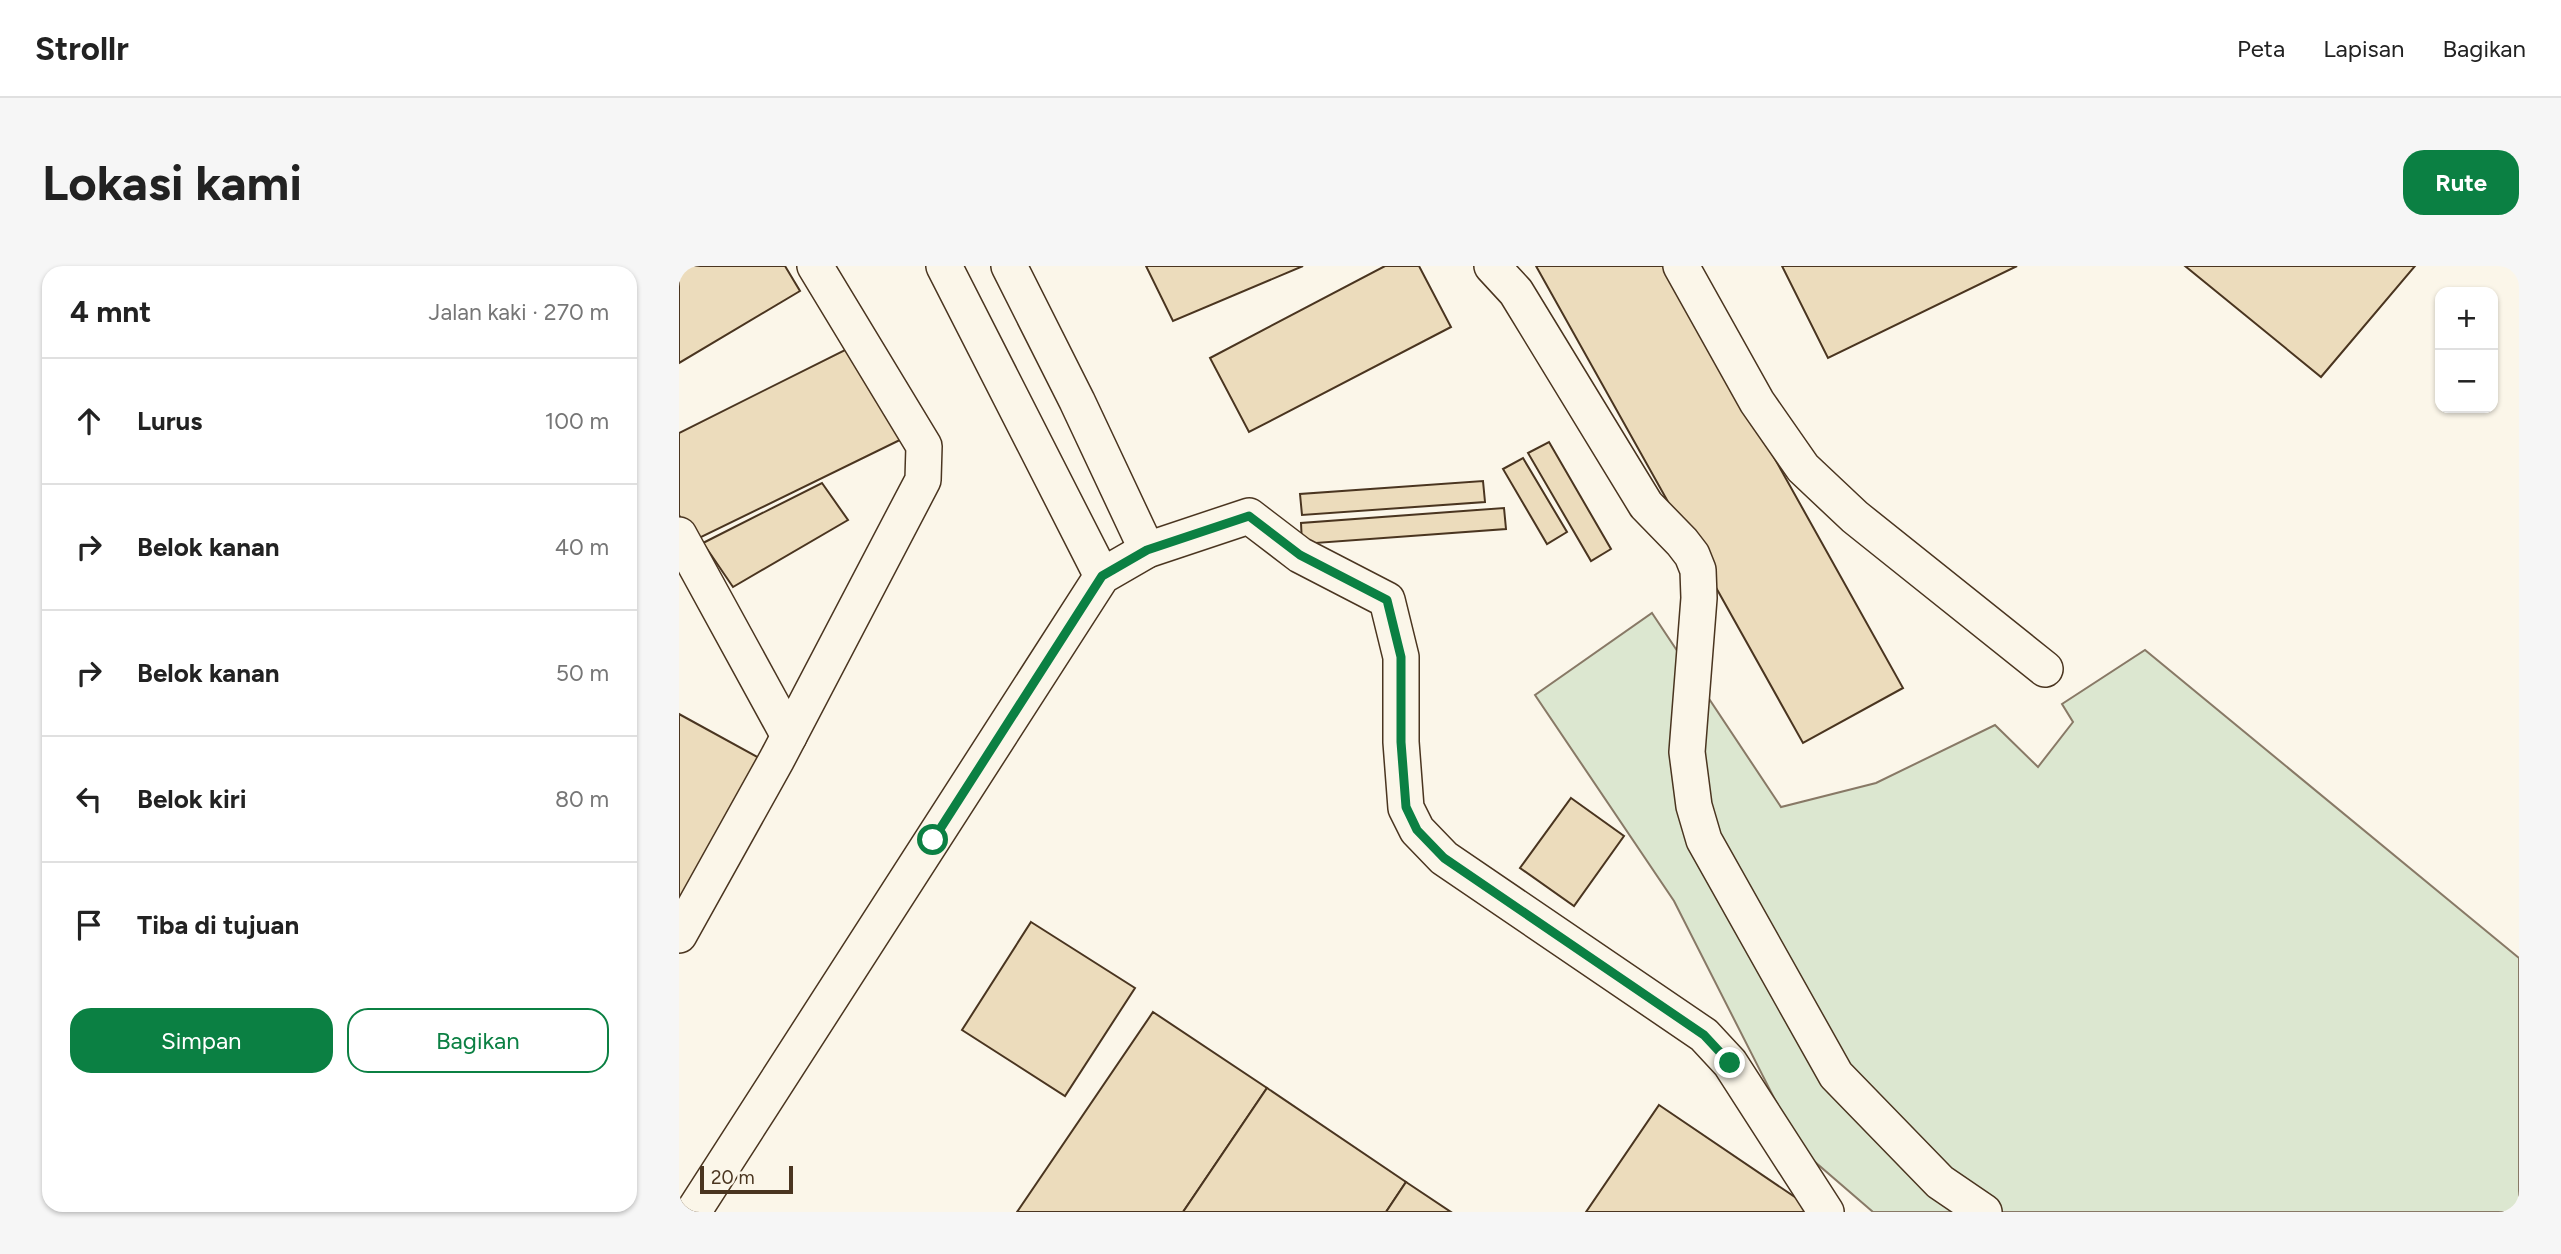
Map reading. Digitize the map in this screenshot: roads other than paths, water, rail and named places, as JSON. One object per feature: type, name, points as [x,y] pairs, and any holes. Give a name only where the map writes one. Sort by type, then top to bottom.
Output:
[{"type":"lane","points":[[679,935],[789,736],[923,480],[924,446],[815,266]]},
{"type":"lane","points":[[944,266],[1102,576]]},
{"type":"lane","points":[[1009,266],[1077,401],[1147,550]]},
{"type":"lane","points":[[1492,266],[1516,292],[1646,505],[1682,542],[1692,555],[1698,570],[1699,598],[1687,752],[1693,807],[1704,840],[1836,1075],[1940,1182],[1985,1212]]},
{"type":"lane","points":[[1681,266],[1757,402],[1803,468],[1855,517],[2045,669]]},
{"type":"lane","points":[[693,1212],[1102,576],[1147,550],[1249,516],[1300,555],[1387,600],[1401,657],[1401,742],[1406,807],[1417,830],[1444,858],[1704,1035],[1730,1063],[1826,1212]]},
{"type":"lane","points":[[679,534],[789,736]]}]
